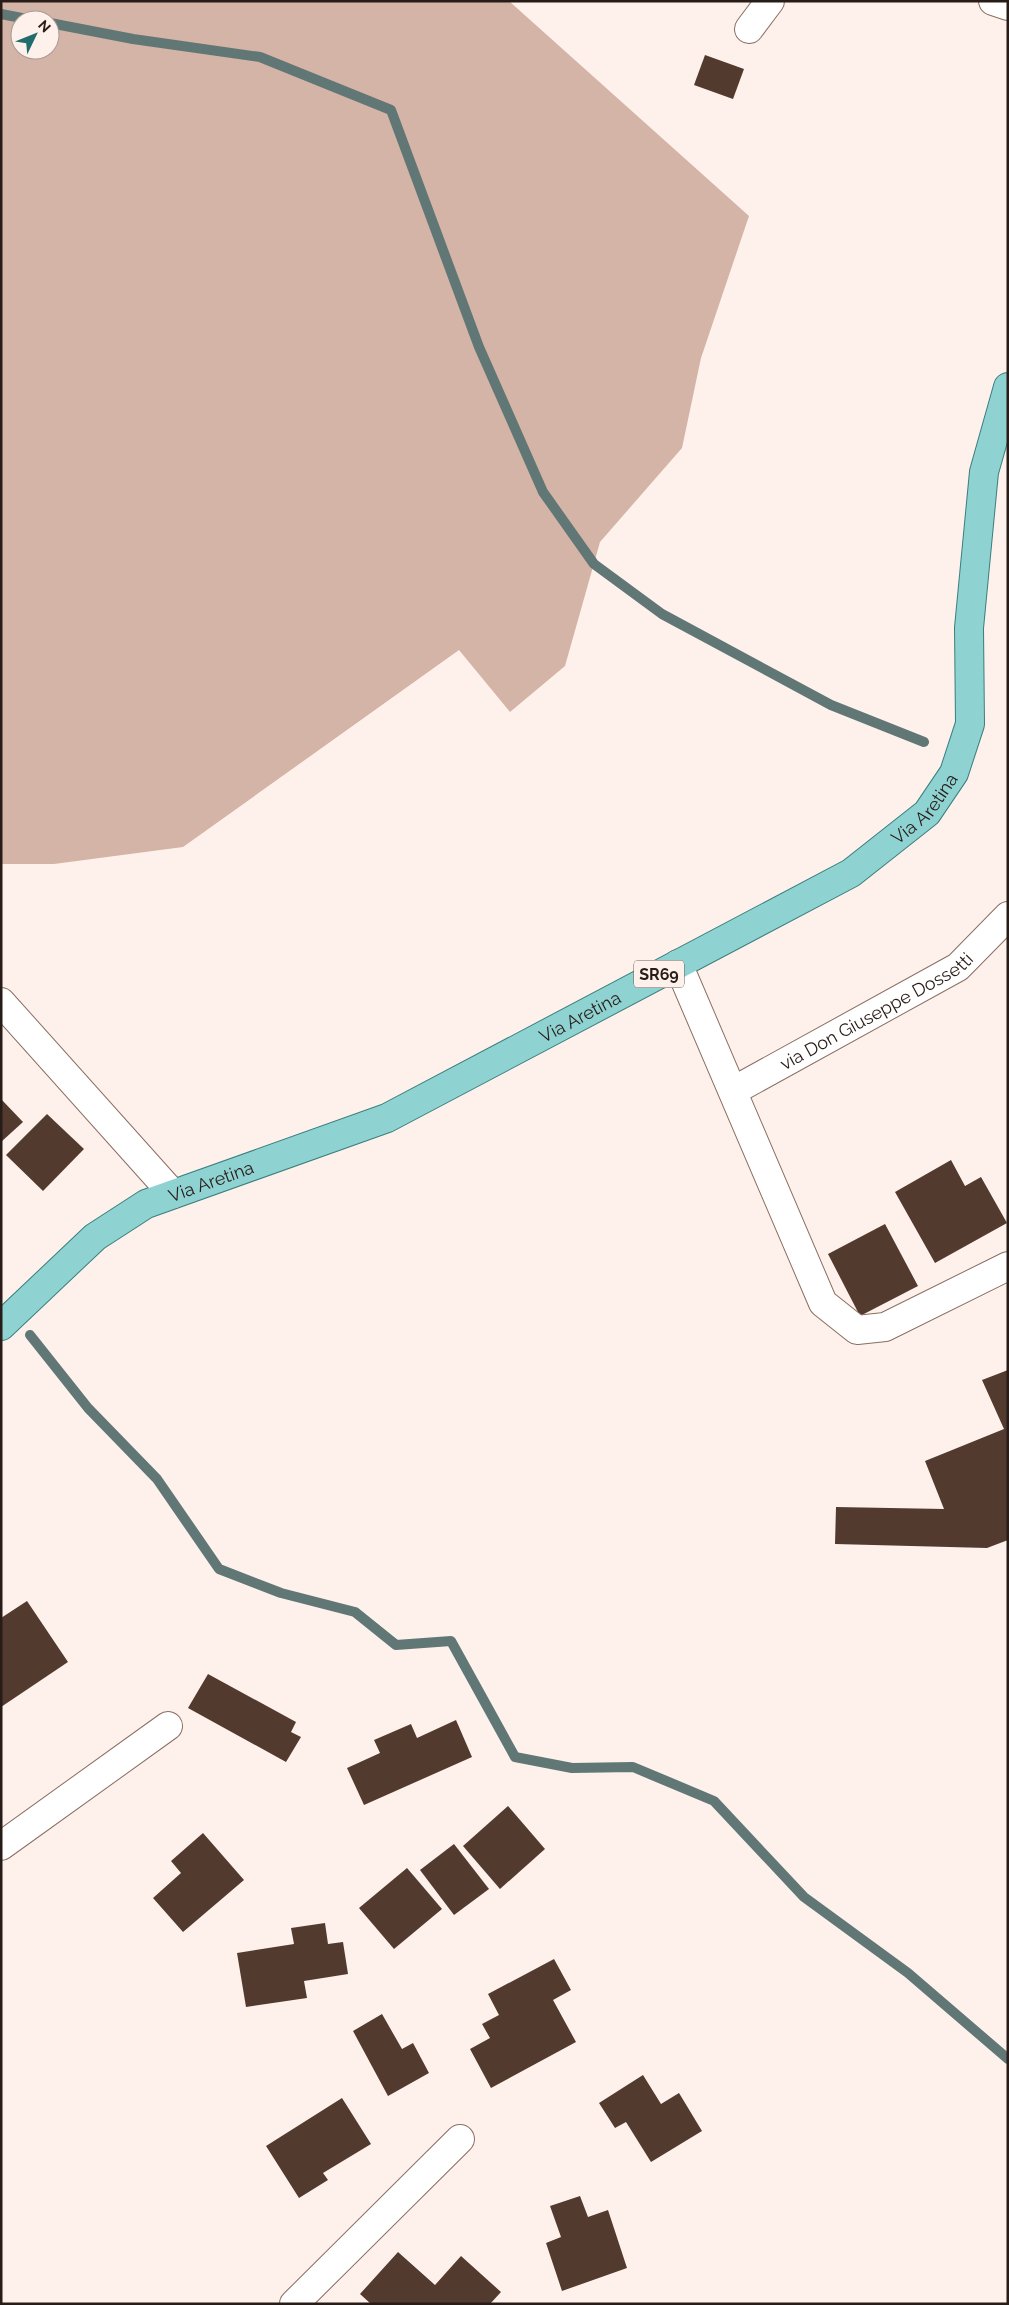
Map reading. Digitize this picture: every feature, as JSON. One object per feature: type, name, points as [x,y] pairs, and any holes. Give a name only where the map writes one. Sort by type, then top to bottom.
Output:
[{"type":"main road","name":"Via Aretina","points":[[1,1326],[95,1237],[146,1204],[387,1118],[851,873],[928,814],[954,773],[970,724],[969,628],[984,472],[1008,388]]},
{"type":"street","points":[[749,29],[770,1]]},
{"type":"street","points":[[994,1],[1008,6]]},
{"type":"street","name":"via Don Giuseppe Dossetti","points":[[733,1091],[958,967],[1008,916]]},
{"type":"street","points":[[678,964],[823,1303],[856,1330],[885,1327],[1008,1266]]},
{"type":"street","points":[[1,1002],[174,1194]]},
{"type":"street","points":[[1,1846],[168,1726]]},
{"type":"street","points":[[294,2304],[460,2139]]},
{"type":"shaded area","points":[[1,1],[509,1],[749,216],[701,358],[682,448],[600,542],[565,666],[510,712],[459,650],[183,847],[54,864],[1,864]]},
{"type":"building","points":[[705,55],[744,69],[733,99],[694,85]]},
{"type":"building","points":[[1,1099],[23,1122],[1,1142]]},
{"type":"building","points":[[47,1114],[84,1149],[43,1191],[6,1155]]},
{"type":"building","points":[[951,1160],[965,1186],[981,1177],[1007,1223],[935,1263],[895,1192]]},
{"type":"building","points":[[885,1224],[918,1286],[860,1316],[828,1254]]},
{"type":"building","points":[[1008,1370],[1008,1540],[987,1548],[835,1544],[836,1507],[944,1509],[925,1461],[1004,1429],[982,1380]]},
{"type":"building","points":[[27,1601],[68,1662],[1,1707],[1,1618]]},
{"type":"building","points":[[208,1674],[296,1722],[291,1732],[301,1737],[286,1762],[188,1708]]},
{"type":"building","points":[[456,1720],[472,1757],[364,1805],[347,1768],[380,1753],[374,1740],[411,1724],[417,1738]]},
{"type":"building","points":[[508,1806],[545,1849],[500,1889],[463,1846]]},
{"type":"building","points":[[203,1833],[244,1880],[183,1932],[153,1898],[181,1873],[171,1861]]},
{"type":"building","points":[[454,1844],[489,1889],[454,1915],[420,1870]]},
{"type":"building","points":[[407,1868],[442,1909],[394,1949],[359,1908]]},
{"type":"building","points":[[325,1923],[328,1944],[343,1942],[348,1974],[304,1981],[307,1998],[246,2007],[237,1953],[294,1944],[291,1928]]},
{"type":"building","points":[[554,1959],[571,1990],[553,2000],[576,2042],[491,2088],[470,2049],[490,2038],[482,2024],[499,2015],[488,1994]]},
{"type":"building","points":[[382,2014],[402,2049],[413,2043],[429,2073],[388,2096],[353,2031]]},
{"type":"building","points":[[643,2075],[661,2104],[679,2093],[702,2131],[651,2162],[626,2122],[615,2128],[599,2103]]},
{"type":"building","points":[[342,2098],[371,2144],[323,2173],[328,2180],[299,2198],[266,2146]]},
{"type":"building","points":[[580,2196],[588,2217],[608,2210],[627,2268],[562,2291],[546,2243],[561,2237],[550,2206]]},
{"type":"building","points":[[398,2252],[435,2285],[461,2256],[501,2292],[490,2304],[371,2304],[360,2294]]},
{"type":"waterway","points":[[1,14],[10,16]]},
{"type":"waterway","points":[[60,25],[133,39],[260,57],[391,110],[479,347],[543,492],[594,564],[662,614],[831,705],[924,742]]},
{"type":"waterway","points":[[30,1335],[88,1408],[157,1479],[219,1569],[281,1593],[355,1612],[396,1645],[451,1641],[515,1757],[572,1768],[633,1767],[714,1801],[804,1897],[908,1973],[1008,2059]]}]
